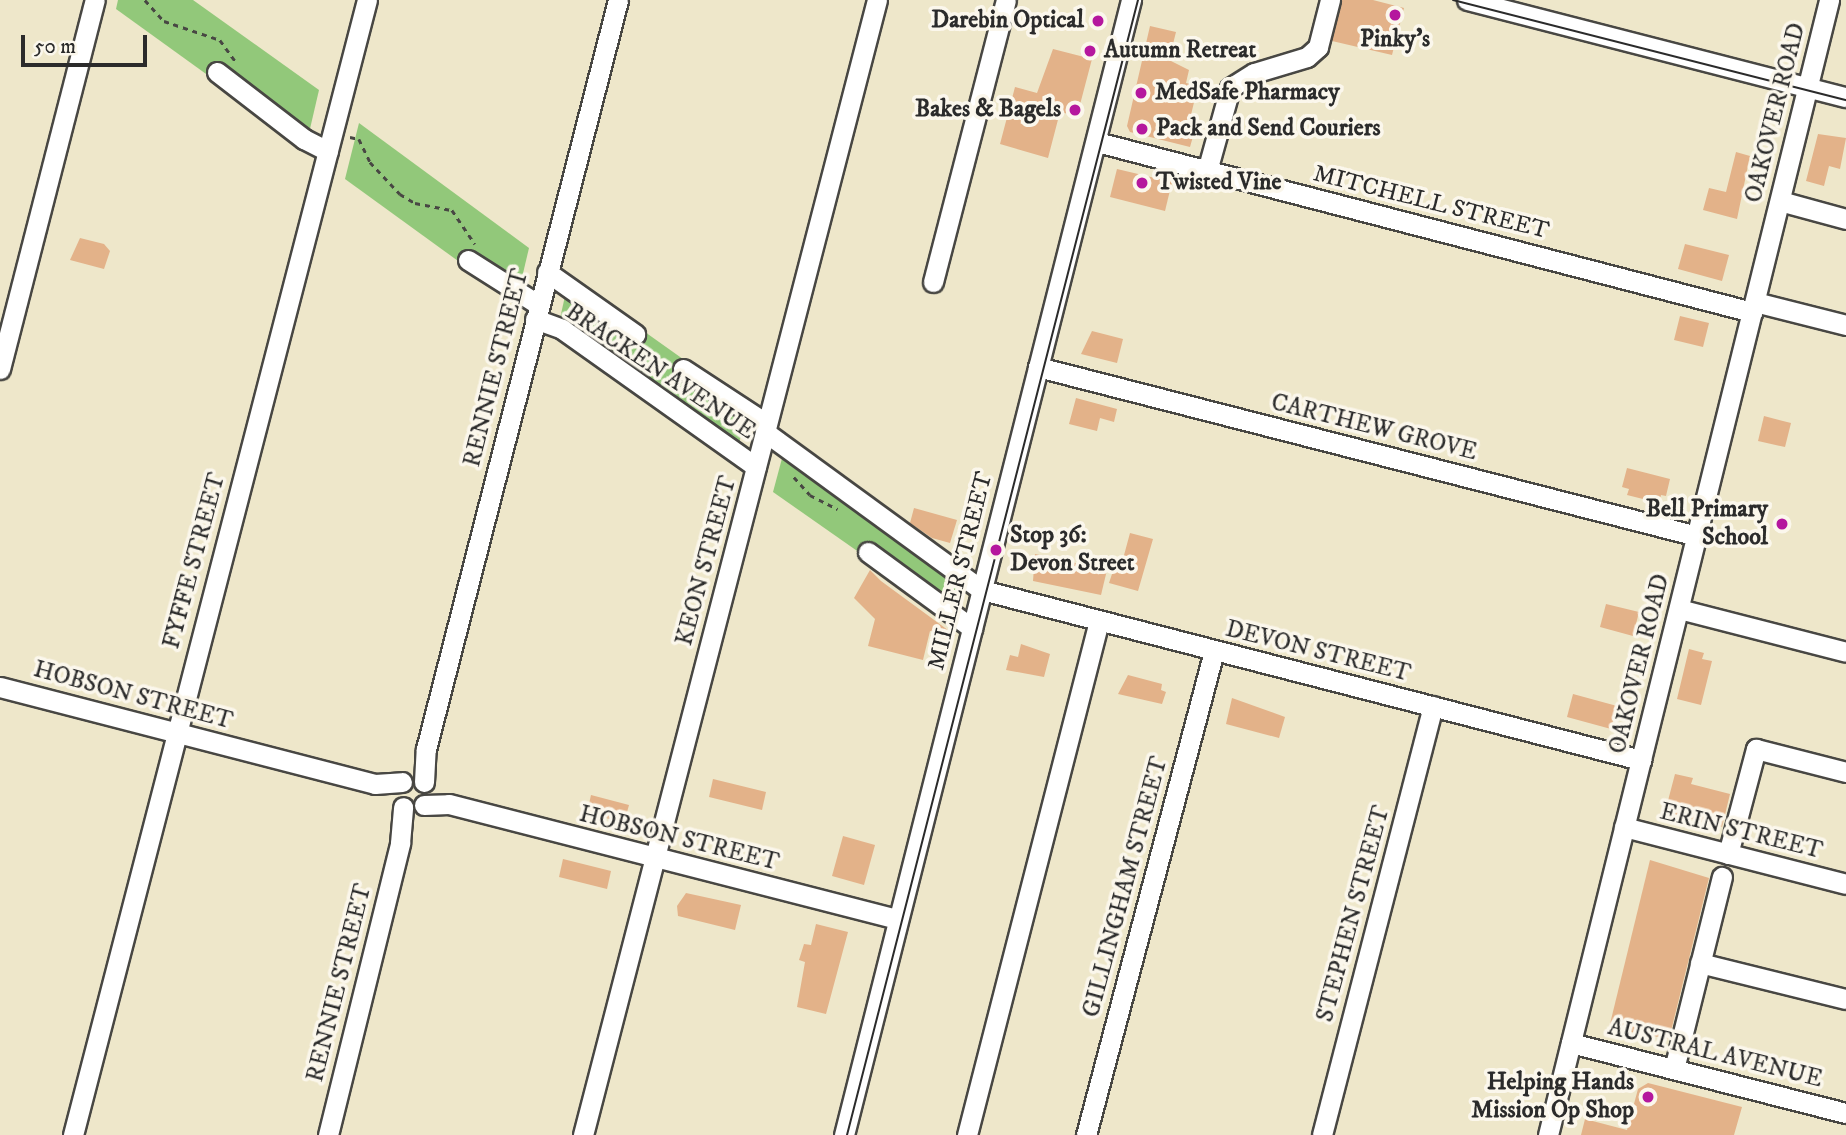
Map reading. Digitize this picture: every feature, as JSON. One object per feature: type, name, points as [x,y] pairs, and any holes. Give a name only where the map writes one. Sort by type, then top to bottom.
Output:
[{"type":"street","points":[[0,369],[95,0]]},
{"type":"street","name":"FYFFE STREET","points":[[73,1135],[367,0]]},
{"type":"street","name":"RENNIE STREET","points":[[327,1135],[618,0]]},
{"type":"street","name":"KEON STREET","points":[[583,1135],[877,0]]},
{"type":"street","points":[[933,282],[1006,0]]},
{"type":"street","name":"MILLER STREET","points":[[1128,20],[1130,0]]},
{"type":"street","name":"MILLER STREET","points":[[844,1135],[1038,367],[1128,20],[1136,0]]},
{"type":"street","points":[[1207,171],[1230,88],[1254,73],[1307,57],[1318,47],[1330,0]]},
{"type":"street","points":[[1467,0],[1846,97]]},
{"type":"street","name":"OAKOVER ROAD","points":[[1549,1135],[1829,0]]},
{"type":"street","points":[[217,72],[307,142],[328,151]]},
{"type":"street","name":"MITCHELL STREET","points":[[1097,142],[1753,307],[1846,325]]},
{"type":"street","points":[[1780,201],[1846,219]]},
{"type":"street","name":"BRACKEN AVENUE","points":[[468,260],[757,467]]},
{"type":"street","name":"BRACKEN AVENUE","points":[[547,272],[635,334]]},
{"type":"street","name":"CARTHEW GROVE","points":[[1038,367],[1697,536]]},
{"type":"street","name":"BRACKEN AVENUE","points":[[683,369],[982,590]]},
{"type":"street","points":[[868,552],[972,628]]},
{"type":"street","name":"DEVON STREET","points":[[982,590],[1641,760]]},
{"type":"street","points":[[1679,608],[1846,652]]},
{"type":"street","points":[[967,1135],[1099,621]]},
{"type":"street","name":"GILLINGHAM STREET","points":[[1086,1135],[1214,651]]},
{"type":"street","name":"HOBSON STREET","points":[[0,687],[898,919]]},
{"type":"street","name":"STEPHEN STREET","points":[[1322,1135],[1433,706]]},
{"type":"street","points":[[1728,854],[1756,748],[1846,772]]},
{"type":"street","name":"ERIN STREET","points":[[1624,827],[1846,884]]},
{"type":"street","points":[[1674,1069],[1722,877]]},
{"type":"street","points":[[1700,962],[1846,999]]},
{"type":"street","name":"AUSTRAL AVENUE","points":[[1572,1043],[1846,1113]]},
{"type":"green space","points":[[118,0],[193,0],[319,90],[306,146],[116,9]]},
{"type":"green space","points":[[359,123],[529,248],[516,303],[345,179]]},
{"type":"green space","points":[[569,278],[749,406],[734,462],[557,332]]},
{"type":"green space","points":[[788,436],[963,567],[950,616],[773,492]]},
{"type":"building","points":[[1342,0],[1373,0],[1404,8],[1392,55],[1332,41]]},
{"type":"building","points":[[1150,26],[1176,32],[1169,60],[1189,70],[1186,83],[1198,86],[1189,123],[1189,132],[1194,133],[1190,147],[1130,132],[1127,126]]},
{"type":"building","points":[[1053,49],[1092,59],[1077,116],[1060,112],[1048,158],[1000,144],[1015,87],[1037,93]]},
{"type":"building","points":[[1818,134],[1846,138],[1840,169],[1829,166],[1824,186],[1806,181]]},
{"type":"building","points":[[1736,152],[1750,156],[1737,219],[1703,210],[1709,188],[1726,192]]},
{"type":"building","points":[[1117,169],[1172,182],[1165,211],[1110,197]]},
{"type":"building","points":[[80,238],[104,244],[110,251],[104,269],[70,260]]},
{"type":"building","points":[[1685,244],[1729,255],[1722,281],[1678,269]]},
{"type":"building","points":[[1680,316],[1709,323],[1703,347],[1674,340]]},
{"type":"building","points":[[1092,331],[1123,339],[1117,363],[1081,354]]},
{"type":"building","points":[[1076,398],[1117,409],[1114,422],[1100,418],[1097,431],[1069,424]]},
{"type":"building","points":[[1764,416],[1791,423],[1785,447],[1758,441]]},
{"type":"building","points":[[1627,468],[1670,479],[1666,496],[1661,495],[1659,503],[1627,495],[1629,489],[1622,487]]},
{"type":"building","points":[[914,508],[957,520],[950,543],[932,538],[910,523]]},
{"type":"building","points":[[1130,533],[1153,539],[1138,591],[1109,583],[1114,568],[1120,570]]},
{"type":"building","points":[[1035,554],[1107,570],[1101,595],[1033,581]]},
{"type":"building","points":[[870,570],[956,636],[930,631],[923,660],[868,646],[875,619],[854,598]]},
{"type":"building","points":[[1606,604],[1639,612],[1633,636],[1600,627]]},
{"type":"building","points":[[1021,644],[1050,654],[1044,677],[1006,670],[1010,655],[1018,657]]},
{"type":"building","points":[[1689,649],[1704,653],[1702,659],[1712,661],[1701,705],[1677,699]]},
{"type":"building","points":[[1128,675],[1162,684],[1161,690],[1166,692],[1162,704],[1118,694]]},
{"type":"building","points":[[1573,694],[1617,706],[1611,729],[1567,717]]},
{"type":"building","points":[[1232,698],[1285,717],[1279,738],[1226,724]]},
{"type":"building","points":[[1675,774],[1693,778],[1691,784],[1730,794],[1722,827],[1665,812]]},
{"type":"building","points":[[713,779],[766,792],[762,810],[709,797]]},
{"type":"building","points":[[591,795],[629,805],[624,823],[587,813]]},
{"type":"building","points":[[843,836],[875,845],[864,885],[832,876]]},
{"type":"building","points":[[563,859],[611,871],[607,889],[559,877]]},
{"type":"building","points":[[1650,860],[1709,878],[1669,1039],[1609,1028]]},
{"type":"building","points":[[686,893],[741,905],[735,930],[678,916],[677,906]]},
{"type":"building","points":[[816,924],[848,932],[826,1014],[797,1007],[805,962],[799,960],[804,944],[811,945]]},
{"type":"building","points":[[1648,1083],[1742,1107],[1734,1135],[1581,1135],[1585,1119],[1627,1130],[1638,1089]]},
{"type":"tram line","points":[[847,1135],[1138,0]]},
{"type":"tram line","points":[[1453,0],[1846,100]]},
{"type":"place","name":"Pinky's","points":[[1395,15]]},
{"type":"place","name":"Darebin Optical","points":[[1098,21]]},
{"type":"place","name":"Autumn Retreat","points":[[1090,51]]},
{"type":"place","name":"MedSafe Pharmacy","points":[[1141,93]]},
{"type":"place","name":"Bakes & Bagels","points":[[1075,110]]},
{"type":"place","name":"Pack and Send Couriers","points":[[1142,129]]},
{"type":"place","name":"Twisted Vine","points":[[1142,183]]},
{"type":"place","name":"Bell Primary School","points":[[1782,524]]},
{"type":"place","name":"Stop 36: Devon Street","points":[[996,550]]},
{"type":"place","name":"Helping Hands Mission Op Shop","points":[[1648,1097]]}]
